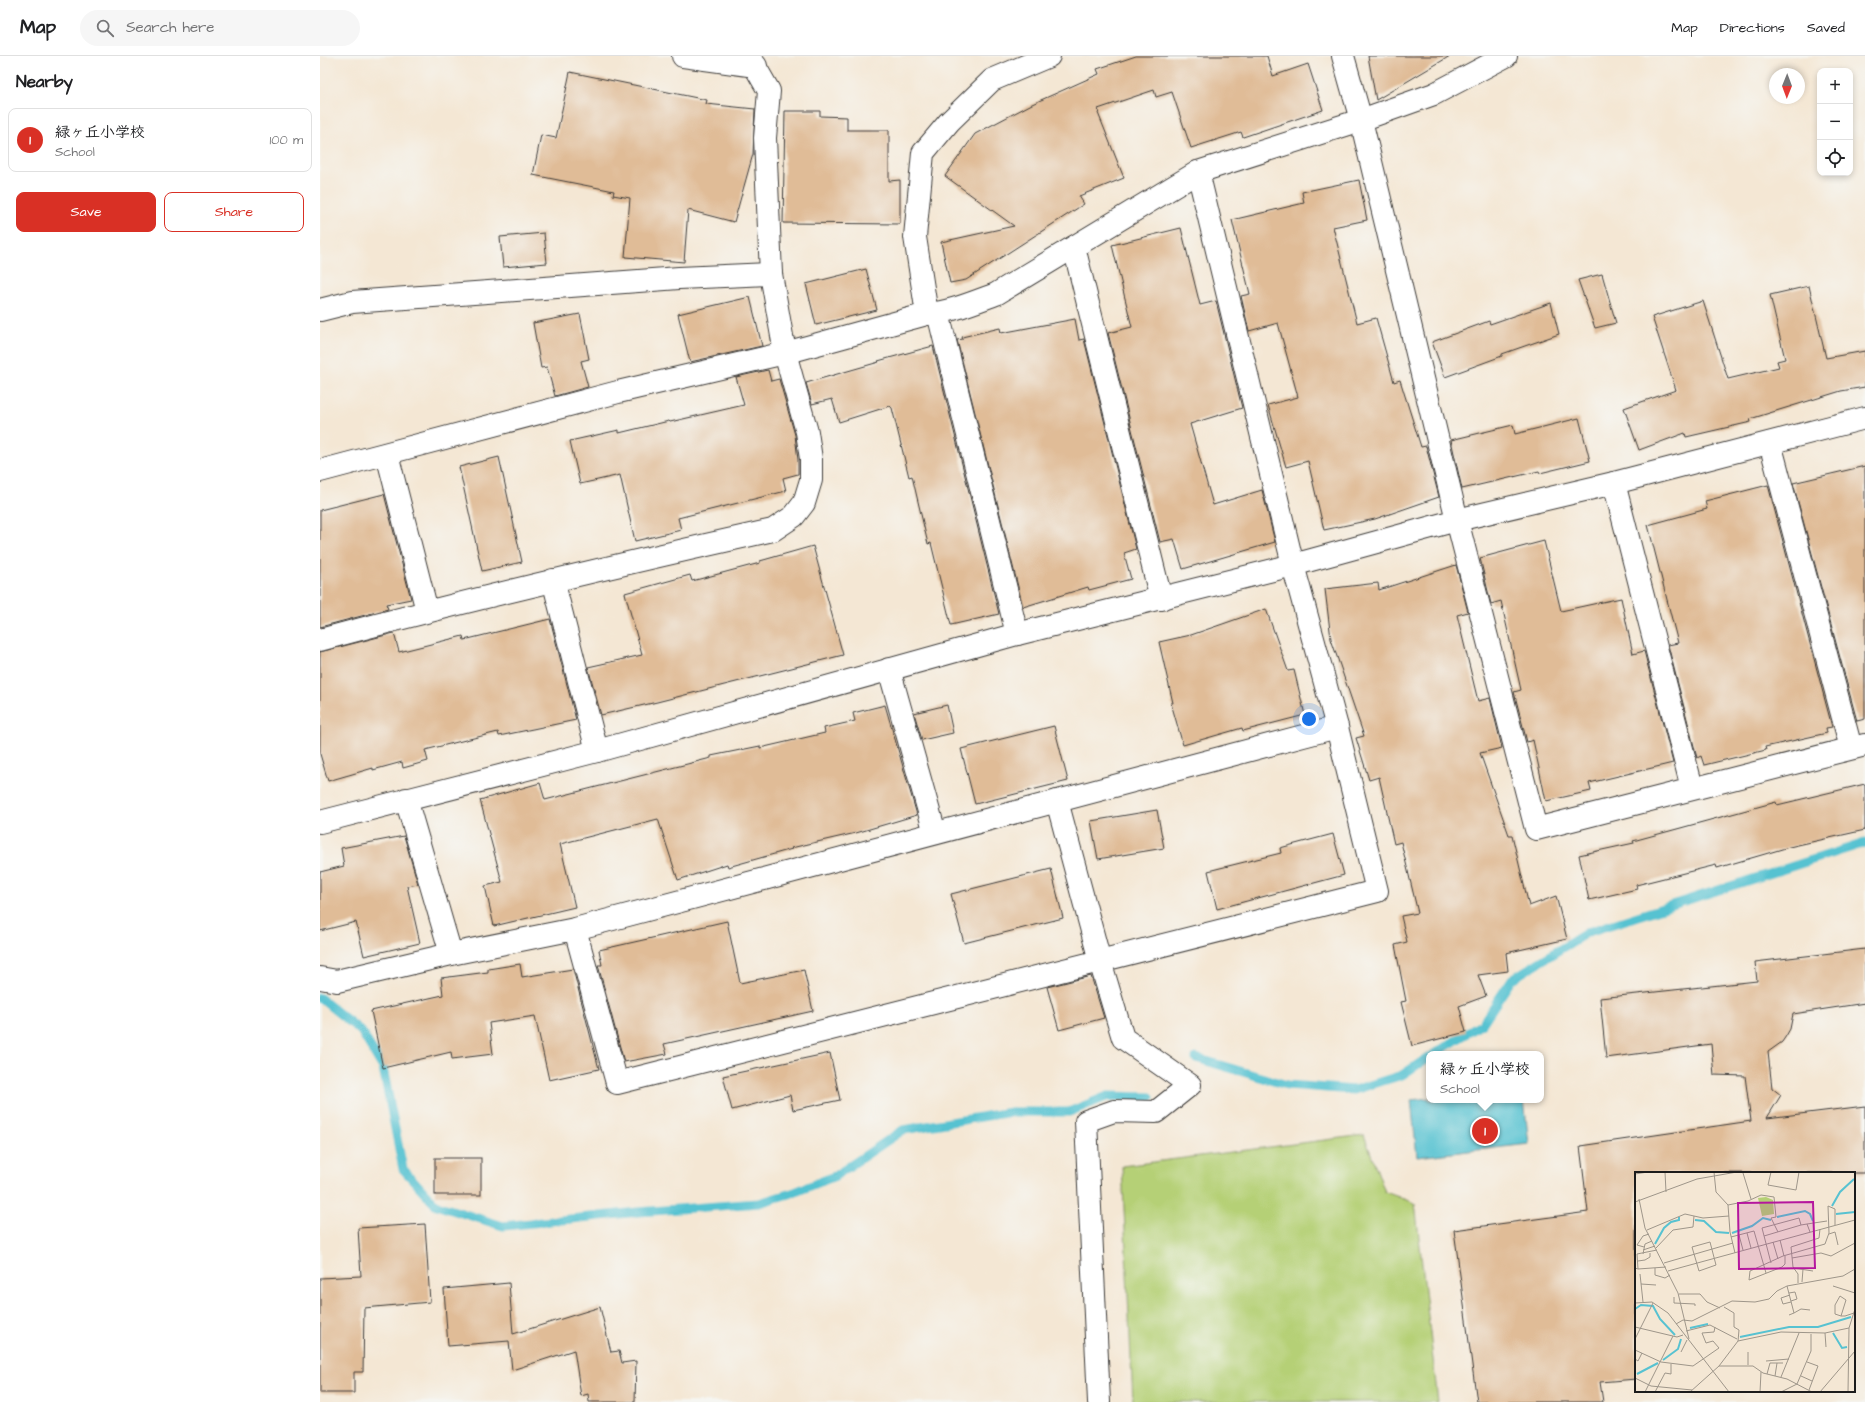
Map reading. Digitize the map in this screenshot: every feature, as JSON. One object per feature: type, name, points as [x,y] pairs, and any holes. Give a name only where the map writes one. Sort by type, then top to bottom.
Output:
[{"type":"street","points":[[320,640],[427,611],[553,580],[773,530],[794,516],[804,503],[811,480],[811,459],[807,432],[785,353],[771,274],[765,138],[769,91],[752,61],[683,56]]},
{"type":"street","points":[[1016,634],[933,313],[915,237],[923,153],[949,122],[992,80],[1049,56]]},
{"type":"street","points":[[1343,56],[1361,120],[1457,520],[1536,828],[1858,747],[1770,443]]},
{"type":"street","points":[[320,471],[618,392],[785,353],[969,304],[996,294],[1198,172],[1361,120],[1434,94],[1506,56]]},
{"type":"street","points":[[575,929],[617,1083],[1377,892],[1337,726],[1293,566],[1198,172]]},
{"type":"street","points":[[1074,247],[1161,599]]},
{"type":"street","points":[[320,310],[352,302],[679,278],[771,274]]},
{"type":"street","points":[[320,822],[597,751],[1016,634],[1293,566],[1457,520],[1614,484],[1865,418]]},
{"type":"street","points":[[387,454],[427,611]]},
{"type":"street","points":[[1614,484],[1692,788]]},
{"type":"street","points":[[553,580],[597,751]]},
{"type":"street","points":[[889,669],[935,834]]},
{"type":"street","points":[[320,978],[337,981],[451,954],[575,929],[1337,726]]},
{"type":"street","points":[[406,799],[451,954]]},
{"type":"street","points":[[1056,801],[1123,1038],[1190,1085],[1156,1112],[1114,1111],[1086,1121],[1099,1402]]},
{"type":"green space","points":[[1364,1135],[1385,1192],[1415,1203],[1438,1402],[1133,1402],[1122,1166]]},
{"type":"water","points":[[1426,1098],[1426,1103],[1524,1103],[1529,1144],[1417,1157],[1411,1100]]},
{"type":"building","points":[[1136,56],[1267,56],[1273,76],[1308,64],[1323,110],[1243,137],[1241,132],[1191,148],[1172,92],[1156,97],[1154,90],[1098,109],[1098,113],[1124,178],[1079,196],[1084,204],[966,280],[950,283],[941,242],[1014,226],[945,176],[975,134],[1032,104],[1099,74],[1097,69]]},
{"type":"building","points":[[1368,56],[1450,56],[1376,100]]},
{"type":"building","points":[[570,72],[707,100],[706,104],[755,109],[753,154],[734,222],[688,210],[684,262],[625,257],[630,198],[613,195],[614,191],[533,175],[541,135],[556,138]]},
{"type":"building","points":[[785,111],[820,111],[820,116],[847,117],[847,130],[889,130],[889,181],[900,180],[900,224],[783,223]]},
{"type":"building","points":[[1359,180],[1367,220],[1333,227],[1357,323],[1376,318],[1394,382],[1400,380],[1421,447],[1426,446],[1439,497],[1375,519],[1324,530],[1308,461],[1286,467],[1268,405],[1298,397],[1278,323],[1249,331],[1241,296],[1250,294],[1232,220],[1304,203],[1302,192]]},
{"type":"building","points":[[1181,228],[1200,305],[1216,301],[1242,408],[1190,424],[1213,505],[1262,490],[1275,542],[1183,569],[1174,539],[1160,542],[1108,333],[1132,327],[1112,245]]},
{"type":"building","points":[[544,233],[547,263],[503,267],[500,237]]},
{"type":"building","points":[[866,269],[877,310],[816,325],[806,284]]},
{"type":"building","points":[[1602,274],[1616,323],[1595,328],[1578,280]]},
{"type":"building","points":[[1809,286],[1826,358],[1865,351],[1865,387],[1841,391],[1750,419],[1751,422],[1686,437],[1685,433],[1639,450],[1624,408],[1676,390],[1652,317],[1703,301],[1728,379],[1779,367],[1777,361],[1785,359],[1770,295]]},
{"type":"building","points":[[750,297],[762,346],[690,362],[678,314]]},
{"type":"building","points":[[1551,303],[1559,334],[1502,354],[1502,356],[1445,377],[1432,342],[1489,321],[1490,324]]},
{"type":"building","points":[[580,314],[589,359],[581,361],[588,387],[555,396],[547,367],[541,368],[533,323]]},
{"type":"building","points":[[1075,319],[1079,340],[1084,339],[1136,549],[1124,553],[1131,579],[1089,590],[1088,587],[1023,607],[957,340],[963,339],[962,337],[1000,328],[1001,333]]},
{"type":"building","points":[[933,346],[999,614],[951,625],[931,543],[928,544],[912,476],[909,477],[892,408],[890,406],[839,422],[832,399],[812,404],[806,383]]},
{"type":"building","points":[[768,370],[771,381],[779,379],[795,435],[798,474],[783,478],[786,491],[678,518],[681,530],[635,541],[620,475],[580,484],[570,441],[619,430],[619,433],[744,405],[736,377]]},
{"type":"building","points":[[1579,418],[1590,461],[1462,489],[1451,440],[1513,425],[1515,434]]},
{"type":"building","points":[[499,457],[522,562],[482,571],[459,467]]},
{"type":"building","points":[[1865,466],[1865,719],[1857,721],[1793,483]]},
{"type":"building","points":[[1768,485],[1832,727],[1826,728],[1827,733],[1765,747],[1766,750],[1704,765],[1701,756],[1697,758],[1668,645],[1678,643],[1648,525],[1707,509],[1705,501]]},
{"type":"building","points":[[384,494],[411,599],[386,604],[388,609],[320,627],[320,510]]},
{"type":"building","points":[[1544,541],[1561,611],[1621,598],[1633,654],[1644,651],[1673,763],[1589,783],[1591,791],[1546,801],[1533,740],[1527,742],[1514,692],[1521,690],[1501,601],[1491,604],[1480,558]]},
{"type":"building","points":[[813,546],[843,655],[601,715],[588,667],[642,655],[625,593],[690,575],[692,581],[760,563],[760,561]]},
{"type":"building","points":[[1456,565],[1468,612],[1457,615],[1478,701],[1490,698],[1502,748],[1480,753],[1509,835],[1512,835],[1529,906],[1556,896],[1567,939],[1506,953],[1508,971],[1478,975],[1486,996],[1459,1006],[1466,1032],[1412,1046],[1401,1002],[1406,1001],[1395,945],[1407,942],[1401,916],[1418,913],[1401,842],[1394,844],[1379,777],[1369,780],[1356,738],[1364,736],[1331,639],[1325,589],[1378,583],[1379,590]]},
{"type":"building","points":[[1266,609],[1288,671],[1294,670],[1305,715],[1243,731],[1242,728],[1183,745],[1171,703],[1173,703],[1159,642],[1191,635]]},
{"type":"building","points":[[550,619],[576,720],[499,736],[498,732],[425,750],[428,761],[403,768],[402,762],[373,770],[373,768],[328,781],[320,754],[320,652],[394,633],[399,652],[463,636],[464,640]]},
{"type":"building","points":[[885,705],[917,815],[856,833],[791,848],[792,849],[728,867],[727,864],[678,880],[658,819],[560,844],[575,907],[494,926],[485,886],[502,882],[480,800],[540,783],[545,800],[711,758],[711,756],[760,746],[760,748],[825,733],[824,728],[855,721],[853,713]]},
{"type":"building","points":[[947,705],[953,733],[922,740],[914,713]]},
{"type":"building","points":[[1054,726],[1068,781],[975,804],[961,749]]},
{"type":"building","points":[[1865,784],[1865,830],[1789,847],[1717,868],[1716,865],[1636,885],[1637,889],[1589,900],[1579,855],[1634,843],[1633,841],[1776,802],[1777,805]]},
{"type":"building","points":[[1157,810],[1164,848],[1098,859],[1091,821]]},
{"type":"building","points":[[1333,834],[1344,875],[1217,909],[1208,871],[1281,853],[1280,848]]},
{"type":"building","points":[[404,836],[418,884],[407,886],[420,943],[364,956],[356,922],[320,931],[320,872],[344,866],[341,848]]},
{"type":"building","points":[[1051,869],[1063,918],[964,943],[951,894]]},
{"type":"building","points":[[727,921],[740,983],[804,970],[813,1011],[664,1044],[667,1054],[624,1062],[598,965],[602,965],[599,950]]},
{"type":"building","points":[[1865,949],[1865,1003],[1793,1014],[1790,1029],[1786,1036],[1782,1042],[1768,1052],[1772,1088],[1781,1095],[1767,1118],[1865,1106],[1865,1173],[1635,1172],[1635,1379],[1600,1382],[1603,1402],[1477,1402],[1454,1230],[1588,1212],[1580,1146],[1751,1121],[1745,1076],[1714,1075],[1711,1044],[1606,1058],[1600,998],[1757,981],[1755,962]]},
{"type":"building","points":[[520,964],[522,977],[573,969],[599,1069],[549,1080],[535,1016],[489,1023],[493,1054],[452,1059],[451,1052],[383,1068],[371,1011],[443,995],[441,978],[488,972],[488,969]]},
{"type":"building","points":[[1091,976],[1104,1018],[1059,1030],[1047,987]]},
{"type":"building","points":[[830,1053],[840,1100],[793,1110],[790,1095],[732,1110],[723,1076]]},
{"type":"building","points":[[435,1158],[481,1158],[481,1195],[435,1195]]},
{"type":"building","points":[[425,1224],[430,1302],[364,1308],[363,1372],[354,1372],[354,1393],[320,1393],[320,1278],[361,1276],[358,1228]]},
{"type":"building","points":[[509,1283],[513,1334],[600,1307],[611,1352],[619,1351],[622,1363],[636,1361],[635,1402],[589,1402],[588,1394],[581,1396],[574,1350],[512,1370],[509,1341],[448,1346],[444,1289]]},
{"type":"waterway","points":[[1439,1051],[1482,1024],[1512,979],[1588,932],[1865,843]]},
{"type":"waterway","points":[[320,998],[361,1031],[383,1068],[403,1169],[436,1205],[503,1226],[638,1212],[759,1203],[795,1192],[835,1176],[903,1130],[1011,1112],[1069,1112],[1108,1096],[1150,1097]]},
{"type":"waterway","points":[[1196,1058],[1287,1085],[1354,1090],[1402,1075],[1426,1059]]},
{"type":"place","name":"緑ヶ丘小学校","points":[[1485,1131]]}]
